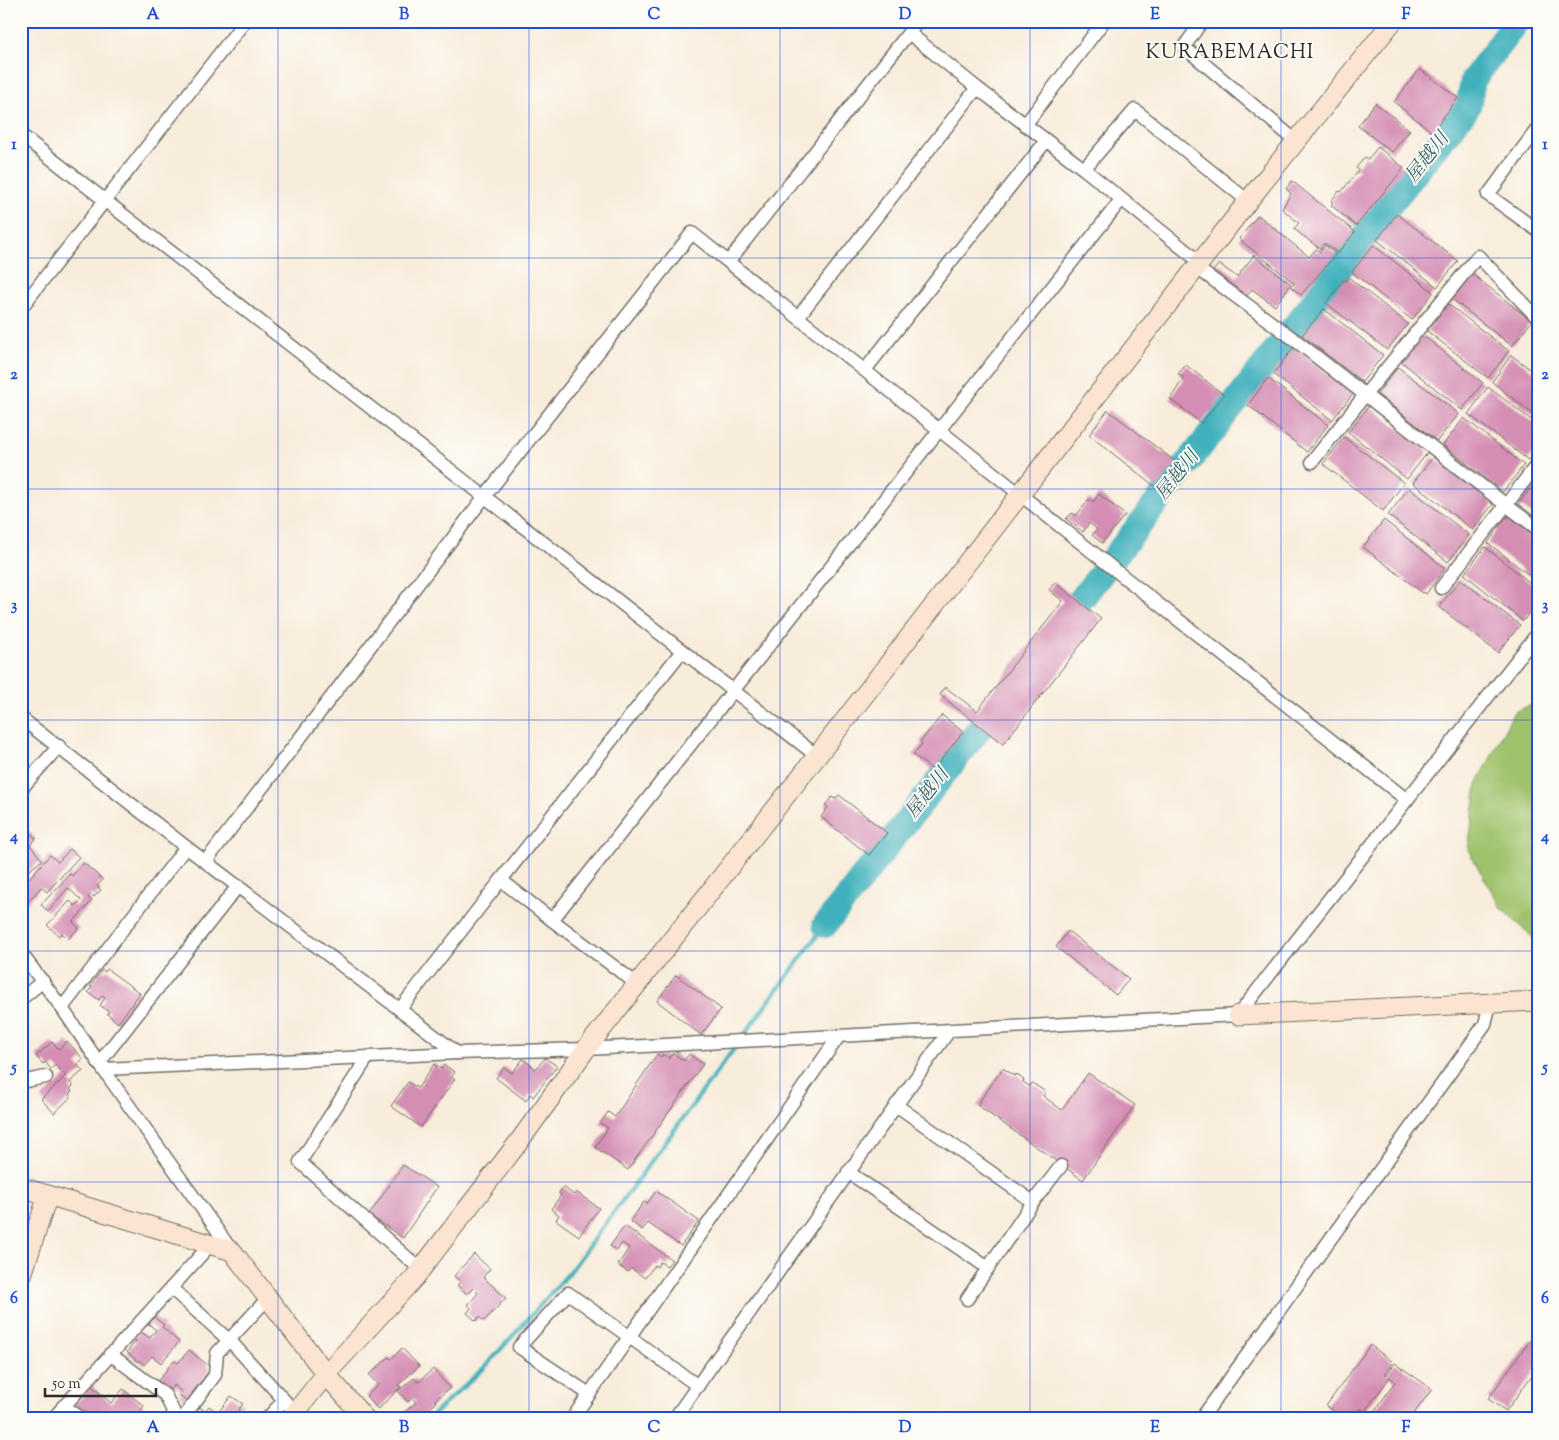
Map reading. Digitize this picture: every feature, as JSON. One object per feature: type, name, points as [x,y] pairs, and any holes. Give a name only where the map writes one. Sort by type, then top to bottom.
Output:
[{"type":"street","points":[[21,308],[245,21]]},
{"type":"street","points":[[729,261],[918,21]]},
{"type":"street","points":[[1025,125],[1104,21]]},
{"type":"street","points":[[1202,21],[1184,46],[1296,141]]},
{"type":"street","points":[[267,1419],[290,1411],[420,1270],[518,1143],[586,1049],[1021,495],[1248,201],[1393,21]]},
{"type":"street","points":[[909,33],[977,88],[1084,169],[1199,266],[1538,529]]},
{"type":"street","points":[[798,317],[977,88]]},
{"type":"street","points":[[1084,169],[1135,110],[1248,201]]},
{"type":"street","points":[[1538,128],[1488,195],[1538,231]]},
{"type":"street","points":[[21,135],[817,756]]},
{"type":"street","points":[[865,370],[1046,141]]},
{"type":"street","points":[[552,920],[735,692],[938,429],[1121,200]]},
{"type":"street","points":[[206,861],[485,496],[692,233],[1406,800]]},
{"type":"street","points":[[1312,462],[1478,256],[1538,318]]},
{"type":"street","points":[[1441,588],[1538,463]]},
{"type":"street","points":[[1238,1015],[1538,633]]},
{"type":"street","points":[[400,1009],[682,651]]},
{"type":"street","points":[[21,718],[186,847],[457,1053]]},
{"type":"street","points":[[21,790],[58,746]]},
{"type":"street","points":[[62,1008],[186,847]]},
{"type":"street","points":[[501,880],[637,984]]},
{"type":"street","points":[[101,1066],[238,886]]},
{"type":"street","points":[[21,953],[62,1008],[232,1251],[326,1374],[365,1419]]},
{"type":"street","points":[[21,999],[42,981]]},
{"type":"street","points":[[101,1066],[586,1049],[1238,1015],[1490,1004],[1538,1000]]},
{"type":"street","points":[[1201,1419],[1485,1024],[1490,1004]]},
{"type":"street","points":[[674,1419],[949,1031]]},
{"type":"street","points":[[572,1419],[839,1036]]},
{"type":"street","points":[[368,1057],[300,1162],[420,1270]]},
{"type":"street","points":[[21,1082],[46,1077]]},
{"type":"street","points":[[896,1105],[1033,1202]]},
{"type":"street","points":[[967,1299],[1033,1202],[1061,1166]]},
{"type":"street","points":[[848,1172],[988,1268]]},
{"type":"street","points":[[21,1187],[232,1251]]},
{"type":"street","points":[[21,1278],[48,1195]]},
{"type":"street","points":[[55,1419],[63,1406],[211,1244]]},
{"type":"street","points":[[171,1288],[228,1340],[290,1411]]},
{"type":"street","points":[[589,1394],[519,1347],[568,1292],[698,1386]]},
{"type":"street","points":[[182,1419],[214,1375],[217,1353],[268,1298]]},
{"type":"street","points":[[110,1354],[165,1394],[177,1419]]},
{"type":"street","points":[[63,1406],[83,1419]]},
{"type":"green space","points":[[1538,702],[1538,942],[1502,909],[1468,850],[1477,784],[1514,712]]},
{"type":"building","points":[[1420,69],[1458,98],[1432,132],[1394,102]]},
{"type":"building","points":[[1375,103],[1410,130],[1392,152],[1358,126]]},
{"type":"building","points":[[1378,147],[1404,168],[1356,226],[1331,205],[1333,203],[1331,201],[1359,170],[1356,168],[1365,157],[1368,159]]},
{"type":"building","points":[[1292,181],[1355,232],[1338,253],[1324,243],[1320,249],[1294,229],[1299,223],[1282,209],[1291,193],[1286,189]]},
{"type":"building","points":[[1397,214],[1458,261],[1437,287],[1377,240]]},
{"type":"building","points":[[1258,215],[1309,257],[1316,249],[1320,252],[1325,245],[1336,254],[1301,295],[1291,287],[1294,283],[1239,239]]},
{"type":"building","points":[[1373,245],[1432,291],[1433,293],[1412,320],[1352,272]]},
{"type":"building","points":[[1254,255],[1291,284],[1275,306],[1252,289],[1246,297],[1213,271],[1219,264],[1237,277]]},
{"type":"building","points":[[1472,274],[1532,321],[1512,346],[1452,299]]},
{"type":"building","points":[[1348,277],[1408,324],[1387,350],[1326,303]]},
{"type":"building","points":[[1448,304],[1509,351],[1488,378],[1427,331]]},
{"type":"building","points":[[1324,309],[1383,355],[1362,382],[1302,335]]},
{"type":"building","points":[[1424,336],[1483,383],[1462,410],[1403,363],[1402,361],[1420,337]]},
{"type":"building","points":[[1294,347],[1353,394],[1332,420],[1273,374]]},
{"type":"building","points":[[1511,355],[1538,375],[1538,418],[1492,382]]},
{"type":"building","points":[[1186,365],[1224,395],[1201,423],[1170,399],[1184,378],[1178,374]]},
{"type":"building","points":[[1398,367],[1459,414],[1437,441],[1377,394]]},
{"type":"building","points":[[1267,379],[1328,425],[1307,452],[1248,405]]},
{"type":"building","points":[[1488,387],[1538,425],[1538,448],[1528,460],[1468,414]]},
{"type":"building","points":[[1369,406],[1428,452],[1407,479],[1348,432]]},
{"type":"building","points":[[1108,410],[1177,463],[1157,488],[1089,435]]},
{"type":"building","points":[[1464,418],[1524,465],[1503,492],[1443,445]]},
{"type":"building","points":[[1344,437],[1404,483],[1383,511],[1323,464]]},
{"type":"building","points":[[1433,457],[1493,504],[1473,530],[1413,483]]},
{"type":"building","points":[[1538,479],[1538,519],[1518,504]]},
{"type":"building","points":[[1409,488],[1469,535],[1448,562],[1388,515]]},
{"type":"building","points":[[1099,494],[1125,515],[1102,543],[1092,535],[1097,529],[1089,523],[1083,532],[1066,519],[1072,513],[1076,516],[1089,499],[1093,502]]},
{"type":"building","points":[[1509,516],[1538,538],[1538,582],[1488,543],[1506,517],[1508,518]]},
{"type":"building","points":[[1384,520],[1445,568],[1426,594],[1363,547]]},
{"type":"building","points":[[1485,547],[1538,589],[1538,602],[1523,621],[1464,574]]},
{"type":"building","points":[[1460,579],[1520,625],[1498,653],[1439,607]]},
{"type":"building","points":[[1055,582],[1101,619],[1003,744],[940,695],[945,687],[977,711],[1063,601],[1049,590]]},
{"type":"building","points":[[942,715],[963,732],[933,770],[913,755],[922,744],[920,742]]},
{"type":"building","points":[[839,795],[887,833],[869,855],[821,817],[828,807],[825,805],[832,797],[835,799]]},
{"type":"building","points":[[25,827],[36,839],[30,845],[42,860],[24,875],[26,878],[21,882],[21,853],[25,850],[21,845],[21,830]]},
{"type":"building","points":[[70,849],[79,857],[47,892],[41,887],[27,903],[21,898],[21,887],[50,855],[58,862]]},
{"type":"building","points":[[84,863],[103,880],[97,886],[101,890],[94,897],[91,894],[88,898],[92,901],[73,922],[79,928],[68,939],[62,933],[59,936],[47,925],[70,901],[75,906],[81,900],[68,888],[48,911],[41,905],[70,874],[72,876]]},
{"type":"building","points":[[1068,931],[1129,979],[1116,995],[1056,947]]},
{"type":"building","points":[[107,969],[140,993],[118,1023],[100,1005],[105,998],[102,996],[99,1000],[88,992],[92,987],[90,986],[102,970],[105,972]]},
{"type":"building","points":[[676,975],[721,1009],[701,1035],[657,1001]]},
{"type":"building","points":[[67,1041],[83,1059],[77,1065],[83,1071],[70,1082],[73,1086],[69,1094],[71,1097],[54,1113],[41,1099],[66,1076],[55,1065],[51,1069],[36,1056],[52,1042],[59,1049]]},
{"type":"building","points":[[673,1053],[684,1061],[689,1054],[703,1064],[628,1170],[595,1147],[608,1128],[600,1123],[608,1112],[615,1117],[657,1054],[661,1057],[663,1054],[669,1059]]},
{"type":"building","points":[[545,1058],[557,1066],[533,1097],[530,1094],[526,1101],[496,1078],[504,1067],[512,1073],[523,1059],[536,1069]]},
{"type":"building","points":[[434,1064],[441,1069],[444,1065],[455,1072],[451,1077],[455,1079],[421,1127],[391,1106],[408,1082],[418,1088]]},
{"type":"building","points":[[1003,1068],[1014,1076],[1016,1074],[1029,1086],[1032,1083],[1046,1092],[1043,1096],[1062,1110],[1088,1073],[1135,1105],[1083,1180],[977,1105]]},
{"type":"building","points":[[403,1165],[437,1187],[403,1238],[369,1215]]},
{"type":"building","points":[[563,1187],[574,1195],[576,1192],[599,1208],[579,1236],[556,1220],[559,1215],[551,1209],[561,1195],[559,1193]]},
{"type":"building","points":[[656,1191],[699,1221],[681,1246],[648,1223],[642,1230],[630,1221],[644,1202],[647,1204]]},
{"type":"building","points":[[625,1226],[672,1260],[667,1266],[660,1262],[657,1267],[655,1265],[645,1278],[631,1268],[628,1272],[618,1265],[629,1248],[622,1243],[617,1251],[610,1246]]},
{"type":"building","points":[[474,1254],[490,1269],[483,1277],[506,1298],[484,1321],[479,1317],[476,1321],[467,1313],[471,1308],[468,1305],[478,1293],[473,1288],[467,1294],[457,1285],[461,1282],[454,1276]]},
{"type":"building","points":[[154,1317],[179,1342],[161,1363],[152,1356],[144,1365],[127,1352],[136,1341],[133,1339],[140,1331],[149,1338],[156,1330],[149,1324]]},
{"type":"building","points":[[1531,1339],[1538,1344],[1538,1367],[1506,1411],[1488,1399]]},
{"type":"building","points":[[1370,1345],[1393,1362],[1386,1375],[1395,1363],[1432,1389],[1410,1419],[1369,1419],[1395,1382],[1390,1377],[1365,1411],[1360,1408],[1353,1419],[1344,1419],[1326,1406]]},
{"type":"building","points":[[402,1348],[419,1366],[398,1385],[401,1387],[378,1409],[366,1396],[378,1385],[369,1375],[389,1357],[391,1359]]},
{"type":"building","points":[[189,1350],[210,1367],[210,1370],[187,1402],[179,1395],[182,1392],[174,1385],[170,1390],[158,1381],[174,1360],[178,1363]]},
{"type":"building","points":[[433,1369],[450,1388],[435,1400],[437,1402],[418,1419],[397,1419],[416,1402],[412,1398],[408,1402],[398,1391],[414,1378],[418,1382]]},
{"type":"building","points":[[92,1386],[111,1403],[123,1389],[144,1406],[134,1419],[101,1419],[94,1413],[87,1418],[74,1406]]},
{"type":"building","points":[[231,1396],[243,1404],[234,1416],[238,1419],[188,1419],[198,1406],[205,1411],[209,1406],[218,1413]]},
{"type":"waterway","name":"屋越川","points":[[1058,629],[1468,107],[1473,80],[1517,21]]},
{"type":"waterway","name":"屋越川","points":[[825,925],[1003,699]]},
{"type":"waterway","points":[[428,1419],[484,1368],[569,1273],[825,925]]},
{"type":"district","name":"KURABEMACHI","points":[[1230,53]]}]
